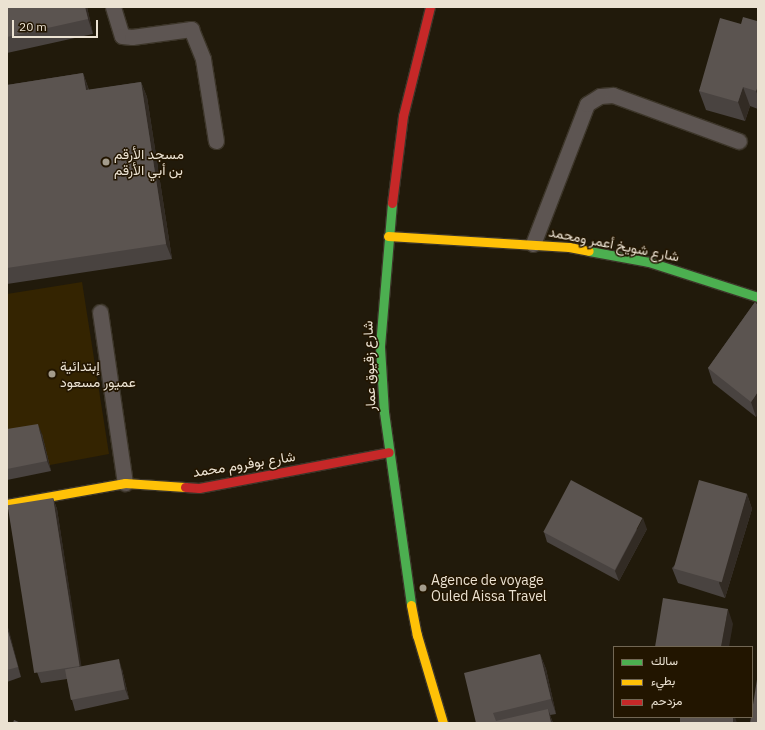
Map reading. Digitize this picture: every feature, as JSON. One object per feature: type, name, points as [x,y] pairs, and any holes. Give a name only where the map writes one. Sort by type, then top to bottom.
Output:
[{"type":"street","name":"شارع زقيوق عمار","points":[[430,7],[403,116],[388,236],[380,347],[390,452],[406,579],[416,628],[443,723]]},
{"type":"street","name":"شارع شويخ أعمر ومحمد","points":[[388,236],[569,247],[649,262],[692,274],[758,297]]},
{"type":"street","name":"شارع بوفروم محمد","points":[[7,504],[125,483],[199,488],[390,452]]},
{"type":"lane","points":[[113,7],[122,36],[132,37],[191,29],[203,59],[216,141]]},
{"type":"lane","points":[[533,244],[587,104],[600,96],[613,95],[739,141]]},
{"type":"lane","points":[[100,312],[125,483]]},
{"type":"shaded area","name":"إبتدائية عميور مسعود","points":[[82,282],[109,454],[7,473],[7,294]]},
{"type":"building","points":[[7,7],[85,7],[88,19],[7,37]]},
{"type":"building","points":[[743,17],[757,21],[758,25],[758,86],[756,91],[743,87],[738,102],[699,91],[720,18],[741,24]]},
{"type":"building","name":"مسجد الأرقم بن أبي الأرقم","points":[[83,73],[86,90],[141,82],[166,244],[7,268],[7,85]]},
{"type":"building","points":[[755,302],[758,305],[758,392],[751,402],[708,368]]},
{"type":"building","points":[[38,424],[47,461],[7,469],[7,429]]},
{"type":"building","points":[[571,480],[643,518],[615,570],[543,532]]},
{"type":"building","points":[[699,480],[747,494],[722,582],[674,568]]},
{"type":"building","points":[[53,498],[80,666],[34,673],[8,505]]},
{"type":"building","points":[[663,598],[728,609],[721,646],[655,646]]},
{"type":"building","points":[[7,628],[18,667],[7,670]]},
{"type":"building","points":[[540,654],[551,699],[493,713],[496,721],[548,709],[551,723],[476,723],[464,673]]},
{"type":"building","points":[[119,659],[125,689],[71,700],[65,669]]},
{"type":"building","points":[[758,673],[758,723],[750,723],[751,718],[753,718],[753,705]]},
{"type":"building","points":[[680,718],[733,718],[733,723],[680,723]]},
{"type":"building","points":[[14,720],[21,723],[13,723]]},
{"type":"traffic: fast","points":[[392,203],[380,347],[384,412],[411,605]]},
{"type":"traffic: fast","points":[[589,251],[649,262],[758,297]]},
{"type":"traffic: slow","points":[[388,236],[569,247],[589,251]]},
{"type":"traffic: slow","points":[[7,504],[125,483],[185,487]]},
{"type":"traffic: slow","points":[[411,605],[417,635],[443,723]]},
{"type":"traffic: jam","points":[[392,203],[403,116],[430,7]]},
{"type":"traffic: jam","points":[[185,487],[199,488],[389,452]]},
{"type":"place","name":"مسجد الأرقم بن أبي الأرقم","points":[[106,162]]},
{"type":"place","name":"إبتدائية عميور مسعود","points":[[52,374]]},
{"type":"place","name":"Agence de voyage Ouled Aissa Travel","points":[[423,588]]}]
